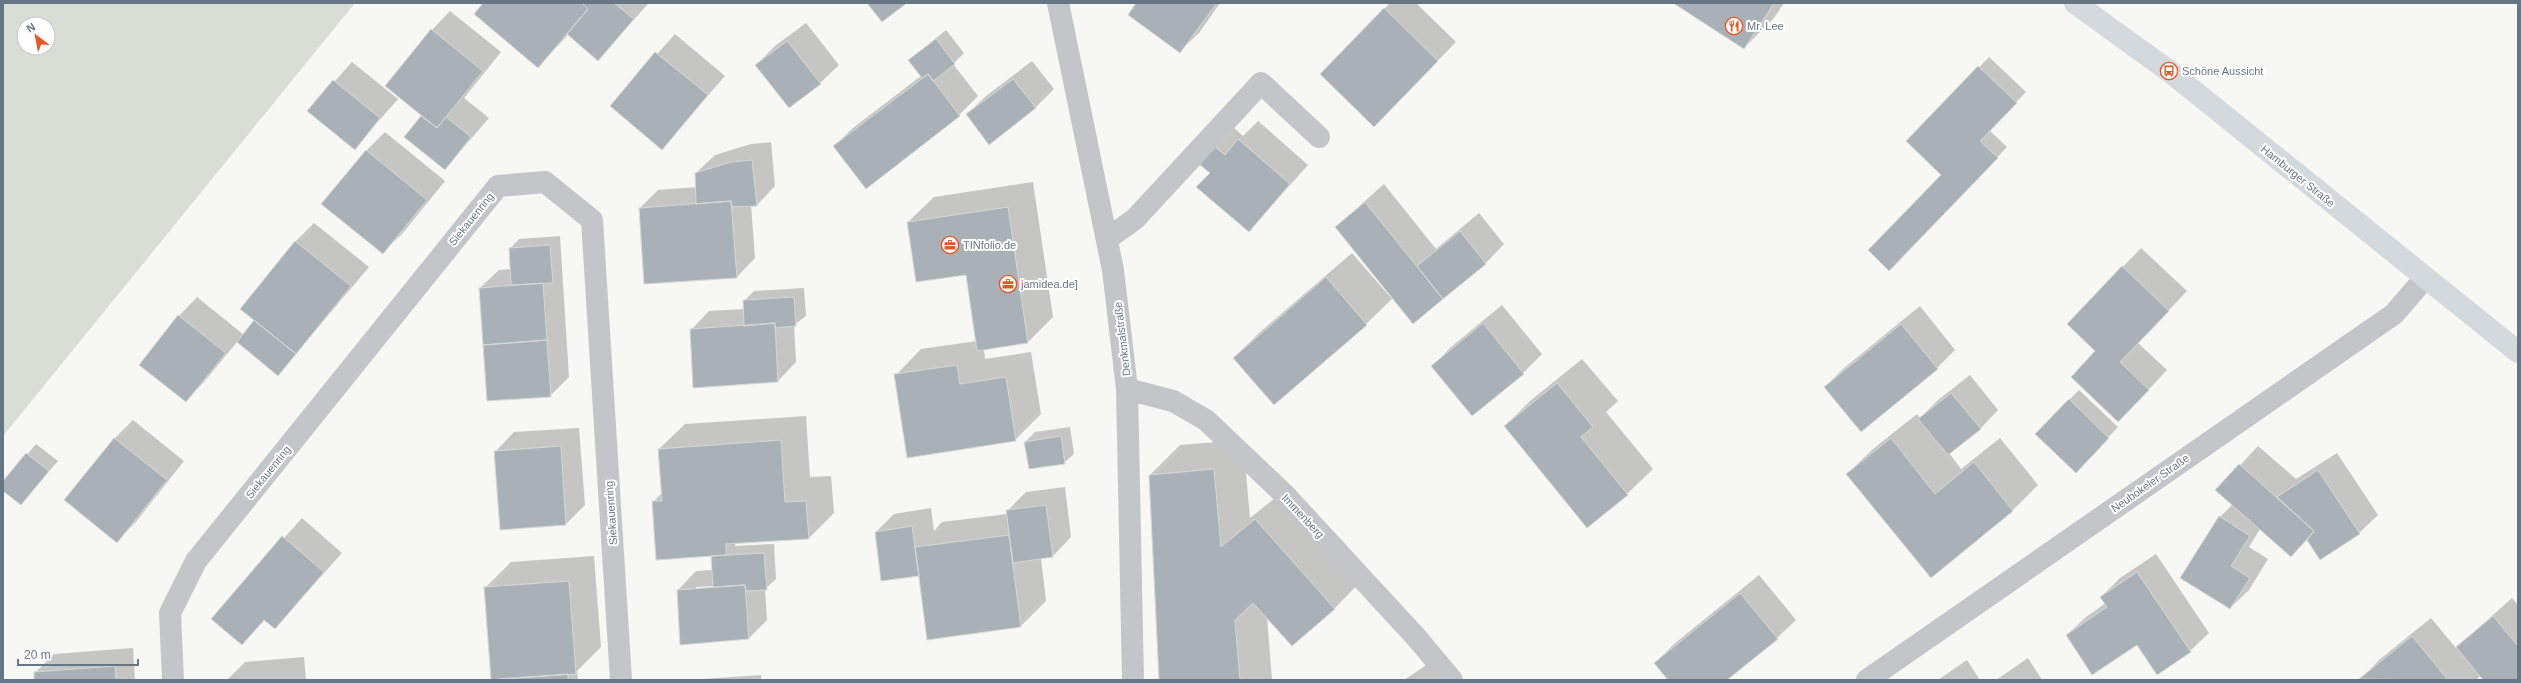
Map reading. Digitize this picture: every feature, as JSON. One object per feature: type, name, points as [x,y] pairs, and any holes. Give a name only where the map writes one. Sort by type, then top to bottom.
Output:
[{"type":"street","name":"Denkmalstraße","points":[[1058,3],[1113,270],[1128,389],[1133,680]]},
{"type":"street","name":"Hamburger Straße","points":[[2075,3],[2169,71],[2424,278],[2518,352]]},
{"type":"street","points":[[1107,239],[1135,219],[1261,83],[1319,137]]},
{"type":"street","name":"Siekauenring","points":[[173,680],[170,613],[196,561],[498,186],[545,182],[592,220],[622,680]]},
{"type":"street","name":"Neubokeler Straße","points":[[1867,680],[2394,314],[2424,278]]},
{"type":"street","name":"Immenberg","points":[[1128,389],[1173,401],[1206,420],[1285,495],[1416,637],[1452,680]]},
{"type":"shaded area","points":[[3,3],[355,3],[3,436]]},
{"type":"building","points":[[483,3],[582,3],[588,9],[538,68],[474,14]]},
{"type":"building","points":[[582,3],[614,3],[634,19],[598,61],[567,34],[588,9]]},
{"type":"building","points":[[867,3],[907,3],[882,22]]},
{"type":"building","points":[[1136,3],[1217,3],[1180,53],[1128,15]]},
{"type":"building","name":"Mr. Lee","points":[[1673,3],[1774,3],[1744,49]]},
{"type":"building","points":[[1384,8],[1438,61],[1374,127],[1320,74]]},
{"type":"building","points":[[431,29],[483,71],[437,128],[385,86]]},
{"type":"building","points":[[936,39],[955,64],[933,81],[928,74],[922,78],[908,60]]},
{"type":"building","points":[[787,41],[821,84],[789,108],[755,65]]},
{"type":"building","points":[[655,52],[708,95],[662,150],[610,106]]},
{"type":"building","points":[[1978,66],[2017,103],[1980,141],[1998,158],[1889,271],[1868,250],[1941,175],[1906,141]]},
{"type":"building","points":[[928,74],[960,116],[866,189],[833,146]]},
{"type":"building","points":[[1013,79],[1036,108],[989,145],[966,114]]},
{"type":"building","points":[[333,80],[380,118],[355,150],[307,111]]},
{"type":"building","points":[[421,116],[437,128],[446,117],[471,137],[445,170],[404,137]]},
{"type":"building","points":[[1238,139],[1290,184],[1249,232],[1196,187],[1210,173],[1199,164],[1214,146],[1225,155]]},
{"type":"building","points":[[366,150],[427,200],[383,254],[321,204]]},
{"type":"building","points":[[752,160],[757,206],[732,207],[731,201],[696,204],[695,173],[731,162]]},
{"type":"building","points":[[731,201],[737,278],[644,284],[639,208]]},
{"type":"building","points":[[1365,202],[1443,299],[1413,324],[1335,227]]},
{"type":"building","points":[[1008,207],[1028,343],[977,351],[966,275],[916,282],[907,222]]},
{"type":"building","points":[[1460,231],[1486,264],[1443,299],[1417,266]]},
{"type":"building","points":[[295,241],[351,286],[296,354],[240,309]]},
{"type":"building","points":[[550,245],[553,283],[511,285],[509,248]]},
{"type":"building","points":[[2122,266],[2169,311],[2120,362],[2149,390],[2118,422],[2071,377],[2095,351],[2067,324]]},
{"type":"building","points":[[1326,277],[1367,325],[1274,405],[1233,358]]},
{"type":"building","points":[[543,283],[547,340],[483,345],[479,288]]},
{"type":"building","points":[[794,297],[796,326],[775,328],[775,323],[744,326],[743,300]]},
{"type":"building","points":[[178,315],[226,353],[186,402],[139,365]]},
{"type":"building","points":[[254,320],[296,354],[278,376],[237,342]]},
{"type":"building","points":[[775,323],[778,382],[693,388],[690,329]]},
{"type":"building","points":[[1483,323],[1524,374],[1472,416],[1431,366]]},
{"type":"building","points":[[1901,324],[1938,369],[1861,432],[1824,387]]},
{"type":"building","points":[[547,340],[551,397],[487,401],[483,345]]},
{"type":"building","points":[[957,365],[960,384],[1006,377],[1016,441],[907,458],[894,374]]},
{"type":"building","points":[[1557,383],[1593,427],[1581,437],[1628,495],[1587,528],[1504,426]]},
{"type":"building","points":[[1951,393],[1981,429],[1948,455],[1918,419]]},
{"type":"building","points":[[2069,399],[2109,438],[2076,473],[2035,434]]},
{"type":"building","points":[[1061,436],[1065,464],[1029,469],[1024,442]]},
{"type":"building","points":[[114,438],[167,480],[117,543],[64,500]]},
{"type":"building","points":[[1891,438],[1935,494],[1974,462],[2013,511],[1931,578],[1846,474]]},
{"type":"building","points":[[781,440],[785,502],[806,501],[809,539],[726,544],[726,555],[656,560],[652,501],[662,501],[658,449]]},
{"type":"building","points":[[561,446],[566,525],[500,530],[494,451]]},
{"type":"building","points":[[26,453],[49,471],[21,505],[3,491],[3,481]]},
{"type":"building","points":[[2239,464],[2314,531],[2291,557],[2215,490]]},
{"type":"building","points":[[1214,469],[1221,547],[1255,519],[1335,609],[1292,646],[1253,603],[1235,620],[1240,680],[1159,680],[1149,475]]},
{"type":"building","points":[[2318,470],[2360,534],[2320,560],[2307,540],[2314,531],[2277,497]]},
{"type":"building","points":[[1046,505],[1053,557],[1013,563],[1006,510]]},
{"type":"building","points":[[2219,516],[2250,536],[2231,566],[2250,578],[2230,609],[2180,578]]},
{"type":"building","points":[[912,526],[919,576],[881,581],[875,532]]},
{"type":"building","points":[[1009,535],[1021,627],[927,640],[915,547]]},
{"type":"building","points":[[282,536],[324,572],[275,629],[264,620],[242,645],[211,619]]},
{"type":"building","points":[[764,553],[767,590],[746,591],[745,585],[713,587],[711,556]]},
{"type":"building","points":[[2137,572],[2191,652],[2157,675],[2137,645],[2092,675],[2066,635],[2107,607],[2100,597]]},
{"type":"building","points":[[569,581],[576,674],[491,680],[484,587]]},
{"type":"building","points":[[745,585],[749,639],[680,645],[677,590]]},
{"type":"building","points":[[1740,593],[1778,639],[1727,680],[1668,680],[1654,663]]},
{"type":"building","points":[[2493,616],[2518,646],[2518,680],[2483,680],[2456,647]]},
{"type":"building","points":[[2412,636],[2448,680],[2359,679]]},
{"type":"building","points":[[115,666],[116,680],[34,680],[34,672]]},
{"type":"building","points":[[568,674],[568,680],[498,680],[498,679]]},
{"type":"place","name":"Mr. Lee","points":[[1734,26]]},
{"type":"place","name":"Schöne Aussicht","points":[[2169,71]]},
{"type":"place","name":"TINfolio.de","points":[[950,245]]},
{"type":"place","name":"jamidea.de]","points":[[1008,284]]}]
